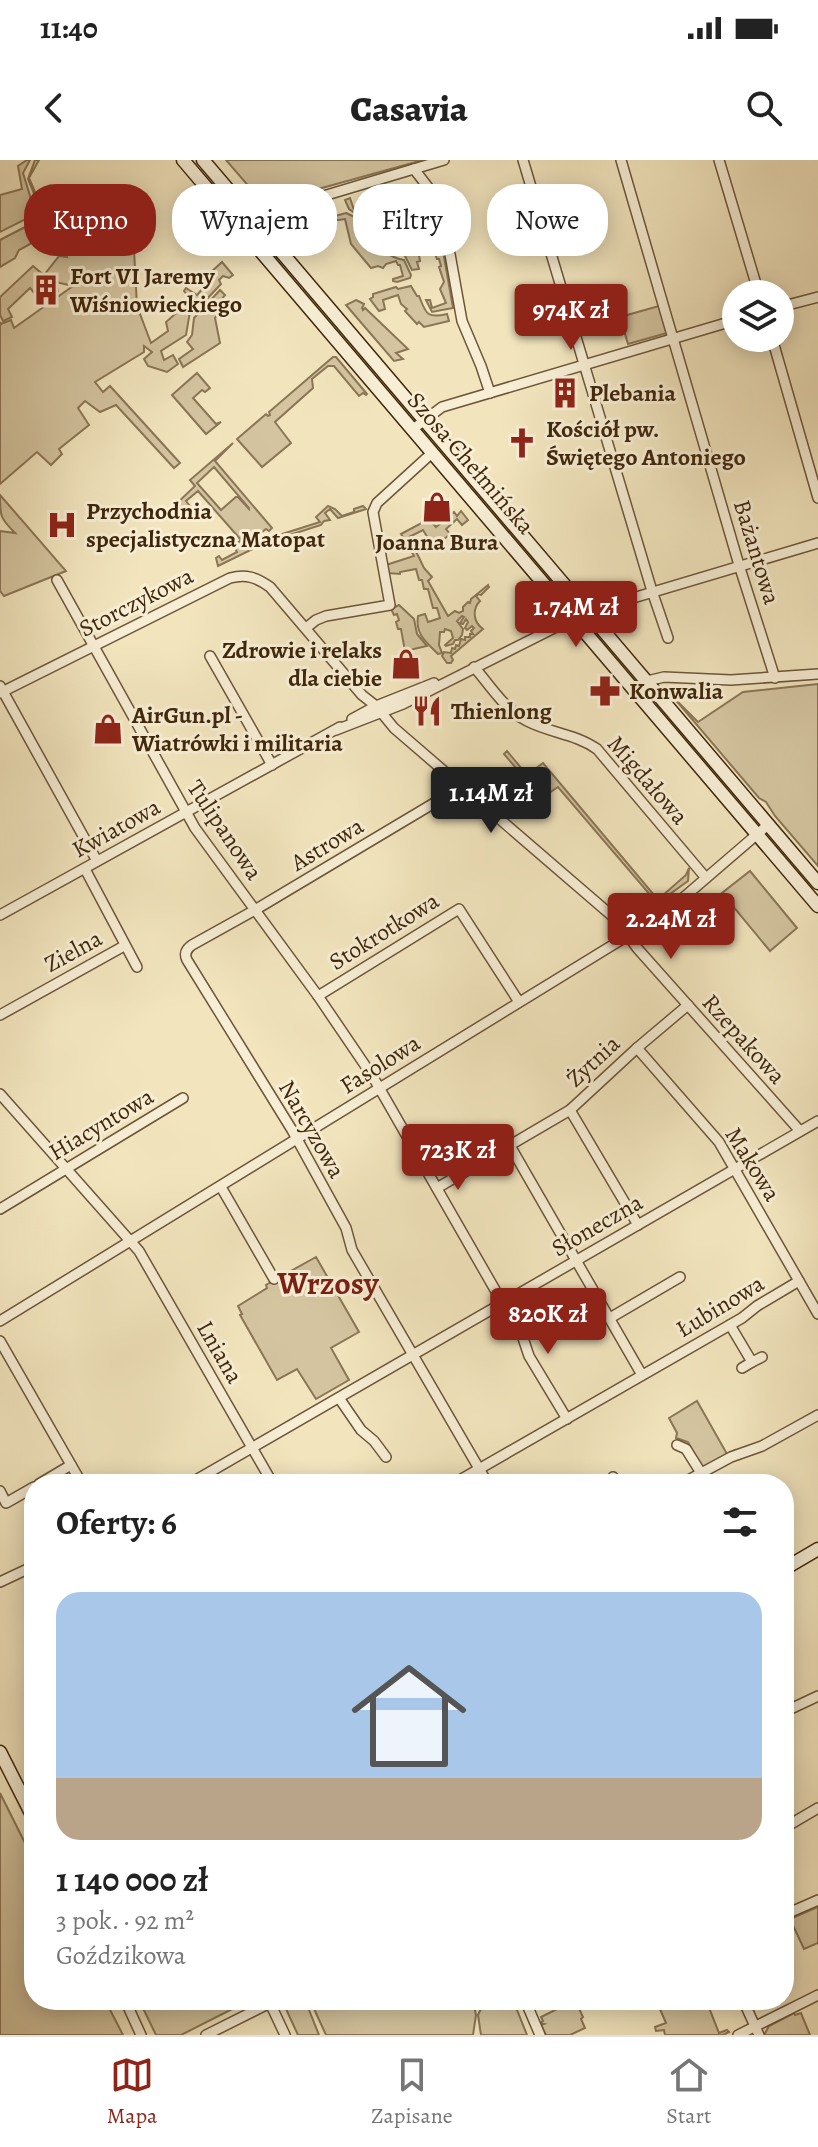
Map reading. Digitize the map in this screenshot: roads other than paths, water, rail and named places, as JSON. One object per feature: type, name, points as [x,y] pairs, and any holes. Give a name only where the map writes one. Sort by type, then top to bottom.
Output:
[{"type":"main road","name":"Szosa Chełmińska","points":[[183,160],[204,184]]},
{"type":"main road","name":"Szosa Chełmińska","points":[[203,160],[224,184]]},
{"type":"main road","name":"Szosa Chełmińska","points":[[266,256],[433,452],[580,615],[647,681],[818,883]]},
{"type":"main road","name":"Szosa Chełmińska","points":[[286,256],[425,420],[818,906]]},
{"type":"main road","points":[[794,1563],[818,1549]]},
{"type":"main road","points":[[0,1752],[24,1799]]},
{"type":"street","points":[[337,191],[444,160]]},
{"type":"street","points":[[523,160],[668,638]]},
{"type":"street","name":"Bażantowa","points":[[621,160],[775,678]]},
{"type":"street","points":[[719,160],[755,280]]},
{"type":"street","points":[[414,169],[441,204],[462,321],[490,393]]},
{"type":"street","points":[[794,303],[818,297]]},
{"type":"street","points":[[413,429],[442,407],[722,324]]},
{"type":"street","points":[[776,352],[818,498]]},
{"type":"street","points":[[306,628],[321,618],[339,619],[390,605],[373,522],[374,507],[433,452]]},
{"type":"street","name":"Kwiatowa","points":[[0,915],[336,730],[457,676],[580,615],[818,543]]},
{"type":"street","name":"Storczykowa","points":[[1,690],[221,582],[237,576],[255,578],[270,587],[394,728],[461,787]]},
{"type":"street","name":"Tulipanowa","points":[[57,580],[195,828],[318,996],[379,1089],[521,1332],[529,1356],[567,1419]]},
{"type":"street","points":[[210,656],[272,765]]},
{"type":"street","name":"Migdałowa","points":[[474,667],[520,717],[597,749],[706,878]]},
{"type":"street","points":[[647,681],[664,677],[731,680],[818,674]]},
{"type":"street","points":[[1,690],[97,861]]},
{"type":"street","name":"Astrowa","points":[[255,910],[461,787]]},
{"type":"street","name":"Rzepakowa","points":[[461,787],[618,921],[637,948],[800,1131]]},
{"type":"street","name":"Fasolowa","points":[[0,1321],[629,935],[676,904],[769,824]]},
{"type":"street","points":[[85,869],[137,967]]},
{"type":"street","name":"Stokrotkowa","points":[[318,996],[459,909],[519,1002]]},
{"type":"street","name":"Narcyzowa","points":[[255,910],[192,945],[186,957],[297,1140],[346,1228],[352,1250],[482,1474]]},
{"type":"street","name":"Zielna","points":[[0,1015],[124,946]]},
{"type":"street","name":"Żytnia","points":[[437,1188],[570,1110],[688,1005]]},
{"type":"street","name":"Makowa","points":[[637,1048],[719,1142],[818,1314]]},
{"type":"street","name":"Lniana","points":[[0,1094],[132,1241],[268,1474]]},
{"type":"street","name":"Hiacyntowa","points":[[0,1209],[183,1098]]},
{"type":"street","points":[[570,1110],[638,1225]]},
{"type":"street","name":"Słoneczna","points":[[206,1474],[818,1121]]},
{"type":"street","points":[[509,1144],[642,1375]]},
{"type":"street","points":[[221,1187],[274,1279]]},
{"type":"street","points":[[610,1318],[680,1277]]},
{"type":"street","name":"Łubinowa","points":[[470,1474],[730,1325],[799,1281]]},
{"type":"street","points":[[730,1325],[757,1359],[742,1368]]},
{"type":"street","points":[[0,1341],[76,1474]]},
{"type":"street","points":[[339,1398],[361,1430],[386,1457]]},
{"type":"street","points":[[677,1445],[686,1449],[702,1474],[818,1415]]},
{"type":"street","points":[[55,1474],[71,1465]]},
{"type":"street","points":[[0,1491],[3,1504],[24,1492]]},
{"type":"street","points":[[0,1582],[24,1571]]},
{"type":"street","points":[[794,1707],[818,1696]]},
{"type":"street","points":[[794,1822],[818,1808]]},
{"type":"street","points":[[794,1911],[818,1900]]},
{"type":"street","points":[[794,2009],[818,1995]]},
{"type":"street","points":[[130,2010],[141,2035]]},
{"type":"street","points":[[206,2035],[257,2010]]},
{"type":"street","points":[[276,2010],[285,2035]]},
{"type":"street","points":[[529,2010],[540,2035]]},
{"type":"street","points":[[748,2010],[757,2030]]},
{"type":"street","points":[[738,2035],[757,2030],[792,2010]]},
{"type":"place","name":"Fort VI Jaremy Wiśniowieckiego","points":[[46,290]]},
{"type":"place","name":"Plebania","points":[[565,393]]},
{"type":"place","name":"Kościół pw. Świętego Antoniego","points":[[522,443]]},
{"type":"place","name":"Joanna Bura","points":[[437,507]]},
{"type":"place","name":"Przychodnia specjalistyczna Matopat","points":[[62,525]]},
{"type":"place","name":"Zdrowie i relaks dla ciebie","points":[[406,664]]},
{"type":"place","name":"Konwalia","points":[[605,691]]},
{"type":"place","name":"Thienlong","points":[[427,711]]},
{"type":"place","name":"AirGun.pl - Wiatrówki i militaria","points":[[108,729]]},
{"type":"district","name":"Wrzosy","points":[[328,1283]]}]
